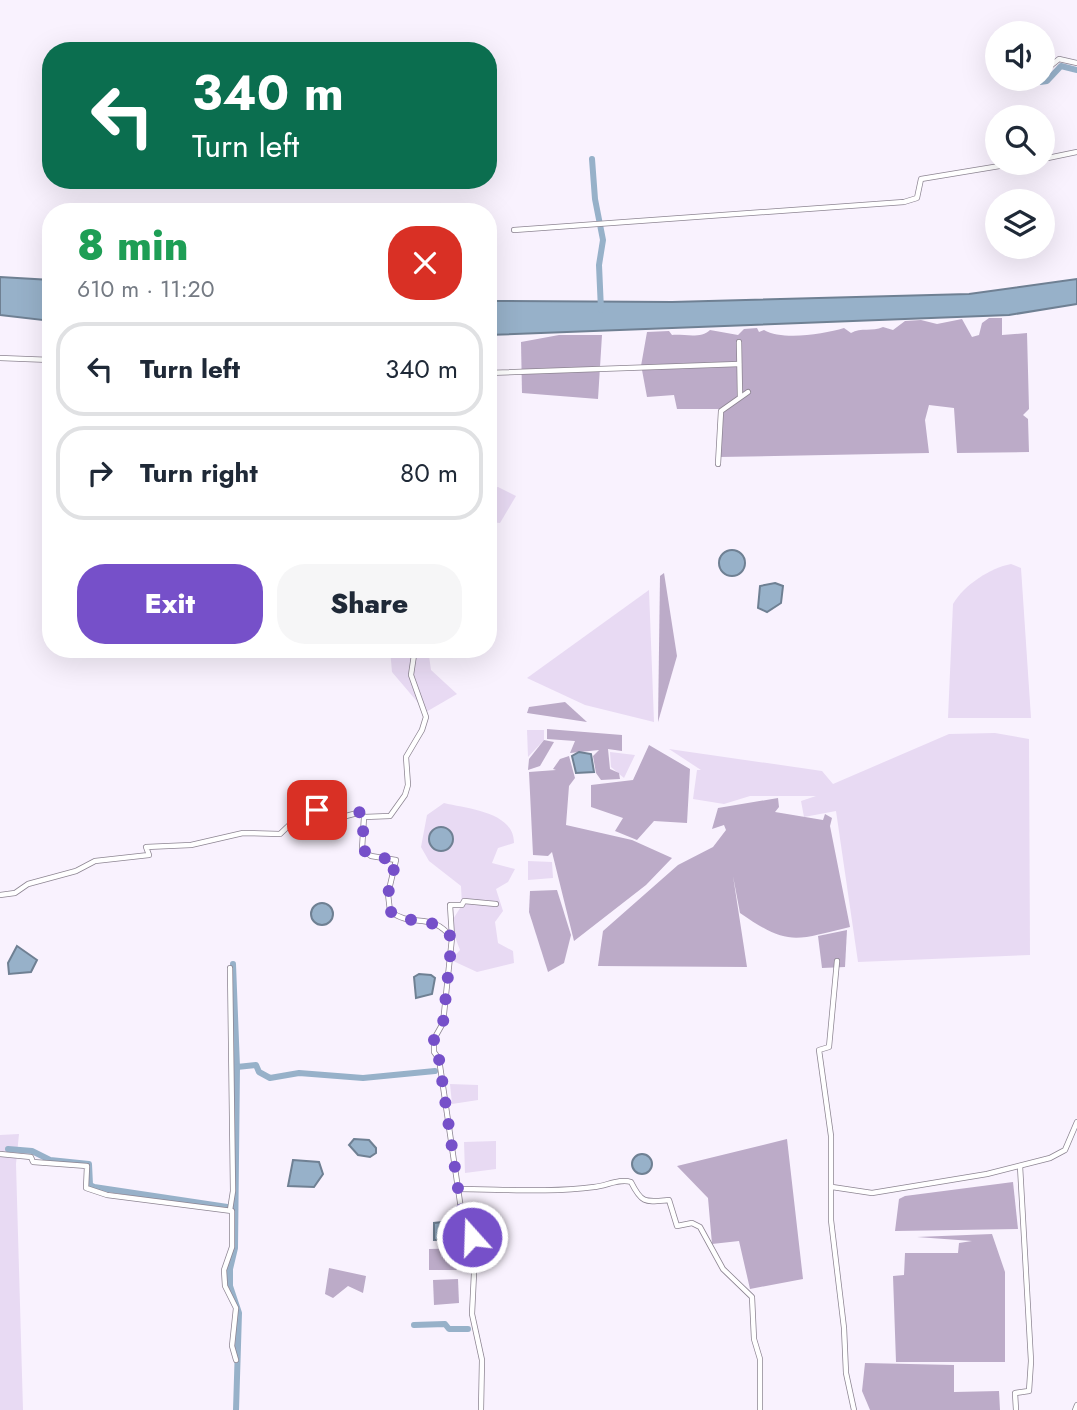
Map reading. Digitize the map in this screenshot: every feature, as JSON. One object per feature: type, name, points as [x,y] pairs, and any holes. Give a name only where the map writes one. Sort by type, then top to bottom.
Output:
[{"type":"street","points":[[1055,62],[1059,59],[1077,63]]},
{"type":"street","points":[[1055,157],[1077,152]]},
{"type":"street","points":[[514,230],[847,208],[914,200],[921,179],[985,168]]},
{"type":"street","points":[[739,342],[740,396]]},
{"type":"street","points":[[0,358],[42,360]]},
{"type":"street","points":[[497,373],[739,364]]},
{"type":"street","points":[[718,464],[721,411],[748,392]]},
{"type":"street","points":[[364,817],[390,816],[398,807],[408,785],[405,757],[425,724],[426,712],[411,675],[414,658]]},
{"type":"street","points":[[0,895],[15,893],[28,884],[76,872],[95,860],[149,855],[146,847],[191,845],[243,833],[280,834],[308,811],[317,810],[346,816],[361,812],[364,817],[362,849],[371,856],[396,860],[388,894],[390,911],[398,918],[432,920],[452,938]]},
{"type":"street","points":[[481,1410],[482,1360],[472,1314],[475,1253],[457,1189],[434,1039],[443,1023],[452,938],[450,905],[462,905],[464,901],[496,904]]},
{"type":"street","points":[[837,961],[829,1047],[819,1050],[831,1136],[831,1220],[844,1328],[846,1373],[854,1410]]},
{"type":"street","points":[[230,968],[232,1247],[224,1270],[225,1286],[236,1308],[232,1346],[236,1360]]},
{"type":"street","points":[[832,1187],[872,1193],[1020,1166],[1050,1158],[1065,1150],[1077,1122]]},
{"type":"street","points":[[0,1154],[24,1154],[31,1157],[33,1162],[87,1166],[86,1188],[107,1195],[230,1210]]},
{"type":"street","points":[[1016,1410],[1015,1394],[1029,1391],[1031,1362],[1020,1166]]},
{"type":"street","points":[[457,1189],[560,1190],[600,1186],[625,1180],[631,1182],[637,1196],[643,1201],[669,1200],[677,1226],[692,1223],[701,1227],[723,1269],[752,1297],[754,1339],[760,1359],[760,1410]]},
{"type":"shaded area","points":[[989,318],[1002,318],[1002,335],[1027,333],[1029,409],[1023,415],[1028,419],[1029,452],[957,453],[954,408],[929,405],[925,420],[929,453],[719,457],[722,411],[741,394],[739,339],[738,362],[641,366],[647,332],[669,331],[672,335],[692,336],[710,330],[738,335],[744,329],[757,328],[759,332],[764,330],[782,335],[804,335],[844,328],[851,333],[883,327],[893,330],[905,321],[921,320],[937,324],[962,319],[972,337],[979,335],[982,323]]},
{"type":"shaded area","points":[[559,335],[602,335],[598,399],[522,393],[521,342]]},
{"type":"shaded area","points":[[738,364],[739,395],[722,409],[677,409],[674,395],[647,397],[642,370]]},
{"type":"shaded area","points":[[497,487],[516,496],[500,523],[497,523]]},
{"type":"shaded area","points":[[1011,564],[1021,568],[1031,718],[948,718],[953,604],[978,578]]},
{"type":"shaded area","points":[[664,573],[677,656],[658,722],[660,576]]},
{"type":"shaded area","points":[[649,590],[654,722],[585,705],[527,678]]},
{"type":"shaded area","points":[[391,658],[429,658],[431,670],[457,694],[426,712],[392,672]]},
{"type":"shaded area","points":[[565,702],[587,722],[527,713],[529,707]]},
{"type":"shaded area","points":[[547,729],[622,735],[622,751],[608,749],[610,769],[619,773],[620,779],[601,780],[596,773],[593,756],[599,750],[570,753],[575,741],[547,739]]},
{"type":"shaded area","points":[[527,730],[544,730],[544,740],[528,757]]},
{"type":"shaded area","points":[[995,733],[1029,739],[1030,955],[858,962],[836,811],[804,817],[801,801],[816,796],[750,796],[724,804],[693,799],[697,770],[701,770],[669,749],[822,771],[833,784],[949,734]]},
{"type":"shaded area","points":[[544,740],[554,742],[540,766],[528,770],[529,759]]},
{"type":"shaded area","points":[[649,745],[690,769],[687,823],[654,821],[637,840],[615,831],[623,818],[591,807],[591,785],[633,780]]},
{"type":"shaded area","points":[[610,752],[635,755],[624,778],[611,767]]},
{"type":"shaded area","points":[[569,756],[575,778],[569,786],[566,825],[632,840],[672,858],[646,885],[574,941],[552,852],[548,856],[533,855],[529,772],[556,770],[553,769],[560,759]]},
{"type":"shaded area","points":[[778,798],[779,807],[775,812],[823,820],[825,814],[832,818],[830,826],[850,927],[793,938],[770,931],[740,913],[733,876],[747,967],[598,966],[603,931],[678,865],[713,847],[726,830],[724,825],[712,829],[718,808]]},
{"type":"shaded area","points":[[444,803],[498,818],[512,833],[514,843],[498,848],[492,863],[515,869],[508,882],[496,889],[503,911],[495,922],[498,943],[513,951],[514,963],[477,972],[451,960],[460,950],[450,924],[462,905],[461,886],[429,861],[421,847],[427,815]]},
{"type":"shaded area","points":[[528,861],[552,862],[553,878],[528,880]]},
{"type":"shaded area","points":[[557,890],[571,935],[564,963],[548,972],[529,912],[530,891]]},
{"type":"shaded area","points":[[847,930],[845,967],[822,968],[818,936]]},
{"type":"shaded area","points":[[450,1084],[478,1085],[478,1100],[452,1104]]},
{"type":"shaded area","points":[[19,1134],[16,1164],[23,1410],[0,1410],[0,1135]]},
{"type":"shaded area","points":[[787,1139],[803,1279],[750,1289],[739,1241],[712,1244],[708,1198],[677,1166]]},
{"type":"shaded area","points":[[496,1141],[496,1169],[465,1173],[464,1142]]},
{"type":"shaded area","points":[[1013,1182],[1018,1229],[895,1231],[899,1199],[905,1196]]},
{"type":"shaded area","points":[[992,1234],[1005,1272],[1005,1362],[896,1362],[893,1276],[904,1275],[905,1253],[958,1253],[959,1243],[972,1241],[917,1237]]},
{"type":"shaded area","points":[[470,1248],[469,1270],[429,1270],[429,1249]]},
{"type":"shaded area","points":[[329,1268],[366,1276],[363,1293],[348,1286],[333,1298],[325,1294]]},
{"type":"shaded area","points":[[458,1279],[459,1303],[434,1305],[433,1280]]},
{"type":"shaded area","points":[[865,1363],[954,1365],[954,1392],[999,1391],[1000,1410],[870,1410],[862,1391]]},
{"type":"water","points":[[0,277],[42,279],[42,320],[0,315]]},
{"type":"water","points":[[1077,279],[1077,304],[1009,315],[497,335],[497,301],[672,302],[969,294]]},
{"type":"water","points":[[732,550],[741,554],[745,563],[741,572],[732,576],[723,572],[719,563],[723,554]]},
{"type":"water","points":[[775,583],[783,586],[781,603],[767,612],[758,608],[760,586]]},
{"type":"water","points":[[579,752],[591,754],[594,772],[576,773],[572,756]]},
{"type":"water","points":[[441,827],[450,830],[453,839],[450,848],[441,851],[432,848],[429,839],[432,830]]},
{"type":"water","points":[[318,903],[326,903],[333,910],[333,918],[326,925],[318,925],[311,918],[311,910]]},
{"type":"water","points":[[17,946],[37,960],[31,972],[9,974],[8,963]]},
{"type":"water","points":[[419,974],[435,978],[432,994],[416,998],[414,977]]},
{"type":"water","points":[[354,1139],[369,1140],[376,1148],[376,1153],[370,1157],[358,1155],[349,1145]]},
{"type":"water","points":[[642,1154],[649,1157],[652,1164],[649,1171],[642,1174],[635,1171],[632,1164],[635,1157]]},
{"type":"water","points":[[293,1160],[319,1162],[323,1174],[314,1187],[288,1186]]},
{"type":"water","points":[[461,1220],[467,1239],[434,1240],[434,1223]]},
{"type":"waterway","points":[[1055,72],[1061,66],[1077,70]]},
{"type":"waterway","points":[[592,159],[595,199],[603,240],[599,265],[601,310]]},
{"type":"waterway","points":[[233,964],[237,1067]]},
{"type":"waterway","points":[[236,1410],[239,1313],[230,1286],[230,1269],[235,1248],[237,1067],[256,1065],[259,1072],[270,1078],[299,1073],[363,1078],[435,1071]]},
{"type":"waterway","points":[[8,1149],[32,1151],[50,1160],[89,1164],[90,1185],[94,1187],[234,1208]]},
{"type":"waterway","points":[[414,1325],[445,1324],[449,1329],[468,1329]]},
{"type":"route","points":[[317,810],[346,816],[361,812],[364,817],[362,849],[371,856],[396,860],[388,894],[390,911],[398,918],[432,920],[452,938],[444,993],[443,1023],[434,1039],[434,1052],[439,1059],[461,1209],[468,1221],[472,1237]]}]
